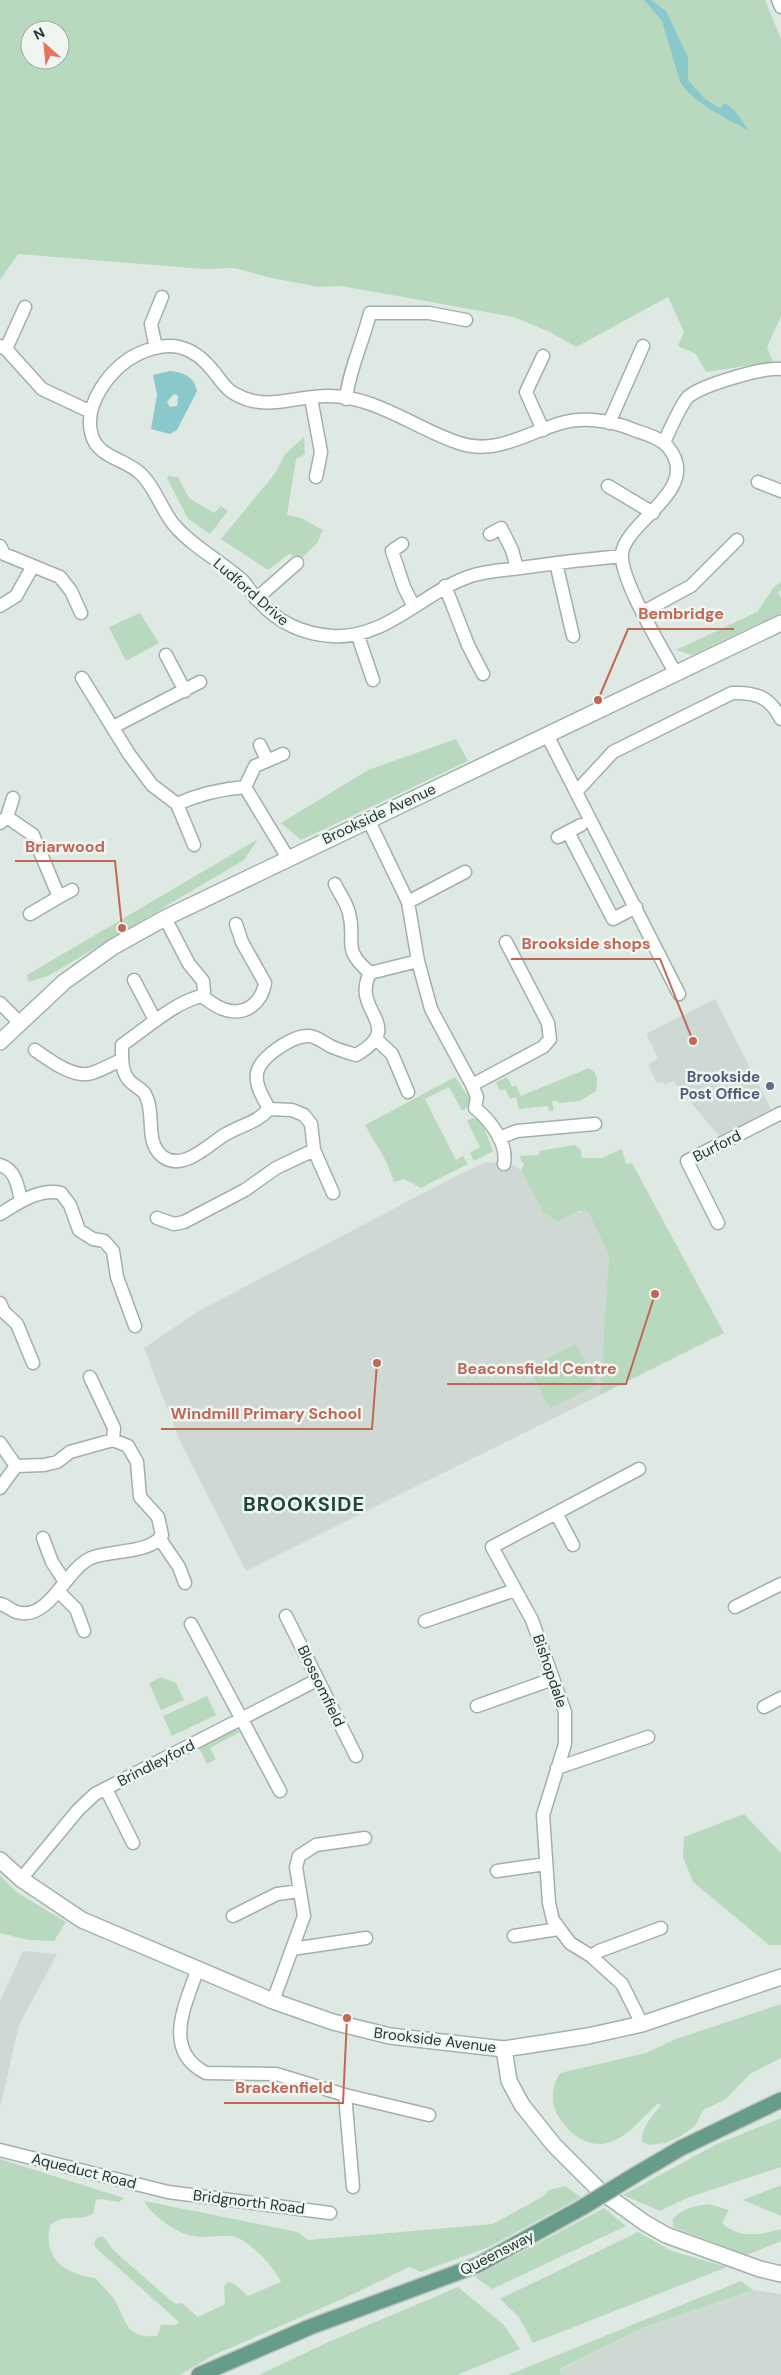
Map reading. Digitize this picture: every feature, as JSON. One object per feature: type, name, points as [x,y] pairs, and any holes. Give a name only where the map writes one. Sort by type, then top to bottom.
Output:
[{"type":"main road","name":"Queensway","points":[[199,2375],[310,2327],[478,2265],[583,2207],[681,2148],[781,2100]]},
{"type":"street","points":[[778,0],[781,7]]},
{"type":"street","points":[[156,348],[151,324],[162,297]]},
{"type":"street","points":[[25,307],[3,347],[42,389],[91,412]]},
{"type":"street","points":[[346,399],[348,381],[370,313],[430,313],[466,320]]},
{"type":"street","name":"Ludford Drive","points":[[622,556],[477,574],[445,586],[414,608],[386,624],[358,636],[333,636],[304,632],[276,618],[256,599],[244,582],[186,537],[172,523],[140,473],[108,455],[94,443],[90,430],[91,412],[106,381],[124,361],[143,351],[174,345],[194,351],[208,364],[231,393],[260,405],[329,396],[346,399],[373,405],[437,434],[471,446],[496,446],[567,421],[594,420],[627,426],[664,442]]},
{"type":"street","points":[[609,423],[643,346]]},
{"type":"street","points":[[542,356],[526,392],[543,430]]},
{"type":"street","points":[[676,674],[627,580],[622,556],[627,541],[653,513],[673,487],[676,469],[673,453],[664,442],[688,397],[716,384],[748,373],[781,369]]},
{"type":"street","points":[[311,398],[321,452],[316,476]]},
{"type":"street","points":[[758,482],[781,491]]},
{"type":"street","points":[[608,486],[653,513]]},
{"type":"street","points":[[495,526],[512,550],[517,568]]},
{"type":"street","points":[[643,612],[691,586],[737,540]]},
{"type":"street","points":[[0,546],[4,554],[60,577],[71,591],[81,613]]},
{"type":"street","points":[[392,548],[404,587],[414,608]]},
{"type":"street","points":[[256,599],[297,563]]},
{"type":"street","points":[[556,563],[573,636]]},
{"type":"street","points":[[0,606],[16,596],[33,566]]},
{"type":"street","points":[[445,586],[468,645],[483,674]]},
{"type":"street","name":"Brookside Avenue","points":[[0,1042],[19,1022],[64,982],[113,947],[165,918],[368,819],[781,623]]},
{"type":"street","points":[[358,636],[374,681]]},
{"type":"street","points":[[166,655],[185,691]]},
{"type":"street","points":[[82,678],[152,786],[177,804],[194,845]]},
{"type":"street","points":[[113,727],[200,682]]},
{"type":"street","points":[[576,792],[613,752],[732,693],[753,692],[769,702],[781,719]]},
{"type":"street","points":[[547,735],[679,994]]},
{"type":"street","points":[[260,745],[267,760]]},
{"type":"street","points":[[245,787],[255,766],[283,754]]},
{"type":"street","points":[[177,804],[189,798],[225,788],[245,787]]},
{"type":"street","points":[[245,787],[288,858]]},
{"type":"street","points":[[12,798],[3,820],[33,835],[59,897]]},
{"type":"street","points":[[368,819],[408,902],[418,961],[431,1008],[472,1085],[477,1097],[475,1108],[499,1138],[504,1149],[504,1164]]},
{"type":"street","points":[[581,825],[563,834],[613,918],[636,908]]},
{"type":"street","points":[[408,902],[465,872]]},
{"type":"street","points":[[335,884],[350,913],[350,946],[355,958],[370,973]]},
{"type":"street","points":[[30,914],[72,890]]},
{"type":"street","points":[[165,918],[189,964],[203,981],[204,992],[202,996]]},
{"type":"street","points":[[236,924],[242,942],[265,983],[262,997],[253,1005],[236,1012],[224,1010],[202,996],[193,998],[155,1020],[122,1045],[122,1060],[127,1079],[144,1093],[149,1105],[152,1138],[162,1156],[174,1162],[197,1155],[217,1139],[260,1119],[269,1109]]},
{"type":"street","points":[[472,1085],[543,1047],[550,1038],[548,1023],[506,942]]},
{"type":"street","points":[[269,1109],[257,1087],[257,1071],[266,1058],[286,1042],[300,1036],[312,1036],[331,1046],[356,1055],[370,1046],[378,1036],[378,1022],[368,1003],[364,985],[370,973],[418,961]]},
{"type":"street","points":[[134,980],[155,1020]]},
{"type":"street","points":[[0,1003],[19,1022]]},
{"type":"street","points":[[376,1039],[392,1054],[408,1092]]},
{"type":"street","points":[[35,1050],[52,1062],[77,1073],[91,1074],[122,1060]]},
{"type":"street","points":[[269,1109],[292,1110],[304,1114],[311,1124],[314,1150],[333,1193]]},
{"type":"street","name":"Burford","points":[[718,1223],[687,1162],[781,1113]]},
{"type":"street","points":[[499,1138],[517,1131],[595,1124]]},
{"type":"street","points":[[157,1218],[174,1224],[184,1222],[246,1190],[276,1168],[314,1150]]},
{"type":"street","points":[[0,1165],[6,1167],[14,1175],[21,1201]]},
{"type":"street","points":[[0,1214],[21,1201],[46,1191],[61,1193],[66,1197],[79,1230],[93,1239],[104,1241],[113,1251],[117,1277],[135,1326]]},
{"type":"street","points":[[0,1303],[4,1312],[17,1324],[33,1363]]},
{"type":"street","points":[[90,1376],[114,1428],[113,1440]]},
{"type":"street","points":[[0,1488],[16,1466],[50,1463],[70,1452],[113,1440],[128,1446],[137,1462],[140,1497],[158,1517],[162,1535],[160,1539],[178,1567],[185,1583]]},
{"type":"street","points":[[0,1443],[16,1466]]},
{"type":"street","name":"Bishopdale","points":[[639,1470],[492,1547],[532,1620],[565,1712],[565,1744],[543,1815],[549,1903],[558,1929],[570,1943],[591,1956],[622,1984],[642,2024]]},
{"type":"street","points":[[556,1513],[573,1545]]},
{"type":"street","points":[[43,1538],[62,1586],[76,1609],[84,1630]]},
{"type":"street","points":[[0,1604],[19,1614],[29,1612],[43,1605],[62,1586],[71,1573],[88,1559],[103,1553],[125,1552],[160,1539]]},
{"type":"street","points":[[735,1607],[781,1584]]},
{"type":"street","points":[[424,1621],[515,1590]]},
{"type":"street","name":"Blossomfield","points":[[286,1616],[356,1756]]},
{"type":"street","points":[[191,1624],[280,1791]]},
{"type":"street","points":[[477,1706],[553,1679]]},
{"type":"street","name":"Brindleyford","points":[[21,1879],[78,1810],[95,1794],[317,1680]]},
{"type":"street","points":[[764,1707],[781,1698]]},
{"type":"street","points":[[557,1768],[648,1736]]},
{"type":"street","points":[[106,1789],[133,1843]]},
{"type":"street","points":[[273,2001],[304,1916],[296,1867],[299,1856],[316,1845],[365,1838]]},
{"type":"street","name":"Brookside Avenue","points":[[0,1860],[21,1879],[82,1920],[273,2001],[333,2022],[366,2031],[504,2049],[588,2036],[642,2024],[781,1977]]},
{"type":"street","points":[[497,1871],[546,1864]]},
{"type":"street","points":[[232,1916],[278,1894],[300,1891]]},
{"type":"street","points":[[591,1956],[599,1951],[661,1928]]},
{"type":"street","points":[[514,1936],[558,1929]]},
{"type":"street","points":[[292,1949],[366,1938]]},
{"type":"street","points":[[198,1968],[179,2030],[182,2047],[194,2066],[206,2074],[276,2074],[345,2095],[429,2115]]},
{"type":"street","points":[[504,2049],[508,2078],[518,2099],[543,2133],[599,2190],[645,2223],[666,2235],[760,2269],[781,2274]]},
{"type":"street","points":[[345,2095],[353,2187]]},
{"type":"street","name":"Aqueduct Road","points":[[0,2150],[168,2192]]},
{"type":"street","name":"Bridgnorth Road","points":[[168,2192],[330,2213]]},
{"type":"shaded area","points":[[715,999],[771,1109],[719,1136],[673,1081],[665,1085],[663,1082],[657,1083],[648,1065],[658,1058],[646,1034]]},
{"type":"shaded area","points":[[487,1162],[512,1165],[521,1170],[543,1212],[588,1212],[609,1255],[600,1395],[246,1571],[179,1439],[144,1348],[197,1312],[460,1174]]},
{"type":"shaded area","points":[[23,1951],[57,1954],[19,2025],[0,2108],[0,2001]]},
{"type":"shaded area","points":[[753,2290],[781,2294],[781,2375],[561,2375],[560,2370],[647,2326]]},
{"type":"green space","points":[[0,0],[765,0],[781,39],[781,316],[767,347],[773,362],[706,372],[696,354],[678,346],[684,332],[668,297],[576,347],[550,332],[514,317],[341,286],[319,287],[271,278],[235,268],[204,269],[18,254],[0,280]]},
{"type":"green space","points":[[304,437],[305,454],[296,459],[287,515],[301,518],[323,530],[317,543],[302,558],[289,554],[268,570],[221,539],[276,472],[285,454]]},
{"type":"green space","points":[[168,476],[178,477],[189,498],[214,513],[221,506],[228,511],[210,534],[188,519],[167,478]]},
{"type":"green space","points":[[781,582],[781,590],[778,592],[781,598],[781,613],[692,655],[676,650],[757,612],[774,587]]},
{"type":"green space","points":[[140,613],[159,643],[126,661],[109,627]]},
{"type":"green space","points":[[456,739],[468,761],[301,840],[281,823],[368,770]]},
{"type":"green space","points":[[258,839],[244,860],[48,976],[28,982],[27,975]]},
{"type":"green space","points":[[589,1068],[596,1075],[596,1091],[580,1101],[558,1103],[557,1101],[552,1101],[554,1111],[549,1111],[548,1106],[519,1109],[516,1097],[510,1099],[505,1089],[500,1091],[496,1082],[507,1077],[512,1087],[516,1085],[521,1096]]},
{"type":"green space","points":[[455,1077],[470,1099],[468,1106],[462,1111],[449,1087],[425,1099],[456,1160],[463,1156],[468,1164],[421,1188],[404,1179],[394,1182],[387,1163],[365,1125]]},
{"type":"green space","points":[[472,1118],[477,1119],[483,1125],[493,1151],[474,1161],[470,1153],[480,1147],[467,1121]]},
{"type":"green space","points":[[575,1145],[581,1150],[582,1158],[602,1158],[622,1149],[626,1164],[632,1163],[724,1333],[600,1395],[609,1255],[588,1212],[579,1211],[557,1221],[543,1212],[521,1170],[524,1165],[519,1156],[539,1155],[539,1151]]},
{"type":"green space","points":[[576,1344],[597,1385],[550,1408],[529,1368]]},
{"type":"green space","points":[[161,1677],[176,1683],[184,1700],[161,1710],[149,1683]]},
{"type":"green space","points":[[207,1696],[216,1715],[172,1736],[163,1716]]},
{"type":"green space","points":[[231,1724],[240,1732],[210,1748],[216,1759],[207,1764],[196,1742]]},
{"type":"green space","points":[[744,1814],[781,1853],[781,1945],[769,1945],[693,1882],[683,1857],[684,1837]]},
{"type":"green space","points":[[0,1876],[18,1893],[66,1922],[54,1941],[28,1940],[0,1933]]},
{"type":"green space","points":[[781,2004],[781,2058],[750,2074],[726,2099],[703,2110],[695,2126],[681,2136],[666,2143],[649,2145],[642,2142],[645,2127],[661,2105],[659,2103],[622,2136],[607,2143],[599,2144],[590,2143],[574,2135],[557,2114],[553,2102],[553,2094],[560,2073],[646,2053],[676,2039]]},
{"type":"green space","points":[[781,2118],[781,2167],[687,2198],[660,2211],[623,2195],[717,2144]]},
{"type":"green space","points":[[0,2159],[124,2198],[119,2202],[96,2200],[93,2214],[55,2221],[50,2225],[50,2247],[58,2263],[65,2268],[74,2273],[95,2278],[114,2299],[128,2327],[139,2335],[146,2336],[157,2336],[161,2325],[175,2325],[179,2322],[95,2247],[94,2242],[98,2237],[104,2237],[114,2251],[175,2304],[182,2303],[198,2317],[225,2304],[224,2286],[228,2282],[233,2283],[248,2296],[281,2282],[267,2262],[245,2242],[232,2236],[203,2237],[180,2232],[152,2212],[144,2201],[298,2232],[308,2240],[493,2224],[542,2197],[549,2190],[565,2186],[581,2197],[489,2247],[421,2272],[409,2267],[349,2296],[214,2355],[180,2375],[0,2375]]},
{"type":"green space","points":[[781,2185],[781,2216],[743,2200]]},
{"type":"green space","points":[[709,2204],[729,2210],[722,2223],[736,2232],[758,2234],[781,2229],[781,2241],[747,2255],[673,2227],[673,2219],[680,2212]]},
{"type":"green space","points":[[604,2208],[626,2226],[492,2289],[475,2277]]},
{"type":"green space","points":[[638,2232],[672,2251],[727,2267],[533,2343],[519,2317],[500,2299]]},
{"type":"green space","points":[[741,2281],[753,2290],[647,2326],[560,2369],[561,2375],[508,2375]]},
{"type":"green space","points":[[458,2287],[504,2325],[520,2349],[457,2375],[259,2375],[326,2343]]},
{"type":"water","points":[[644,0],[651,0],[666,11],[688,57],[688,80],[704,98],[720,108],[725,103],[734,110],[749,131],[711,110],[686,90],[680,82],[662,21]]},
{"type":"water","points":[[170,371],[179,373],[188,376],[196,386],[197,391],[177,430],[170,434],[151,429],[157,395],[153,375]],"holes":[[[174,394],[178,396],[177,406],[170,407],[167,402]]]},
{"type":"place","name":"Bembridge","points":[[598,700]]},
{"type":"place","name":"Briarwood","points":[[122,928]]},
{"type":"place","name":"Brookside shops","points":[[693,1041]]},
{"type":"place","name":"Brookside Post Office","points":[[770,1086]]},
{"type":"place","name":"Beaconsfield Centre","points":[[655,1294]]},
{"type":"place","name":"Windmill Primary School","points":[[377,1363]]},
{"type":"place","name":"Brackenfield","points":[[347,2018]]},
{"type":"district","name":"BROOKSIDE","points":[[304,1504]]}]
